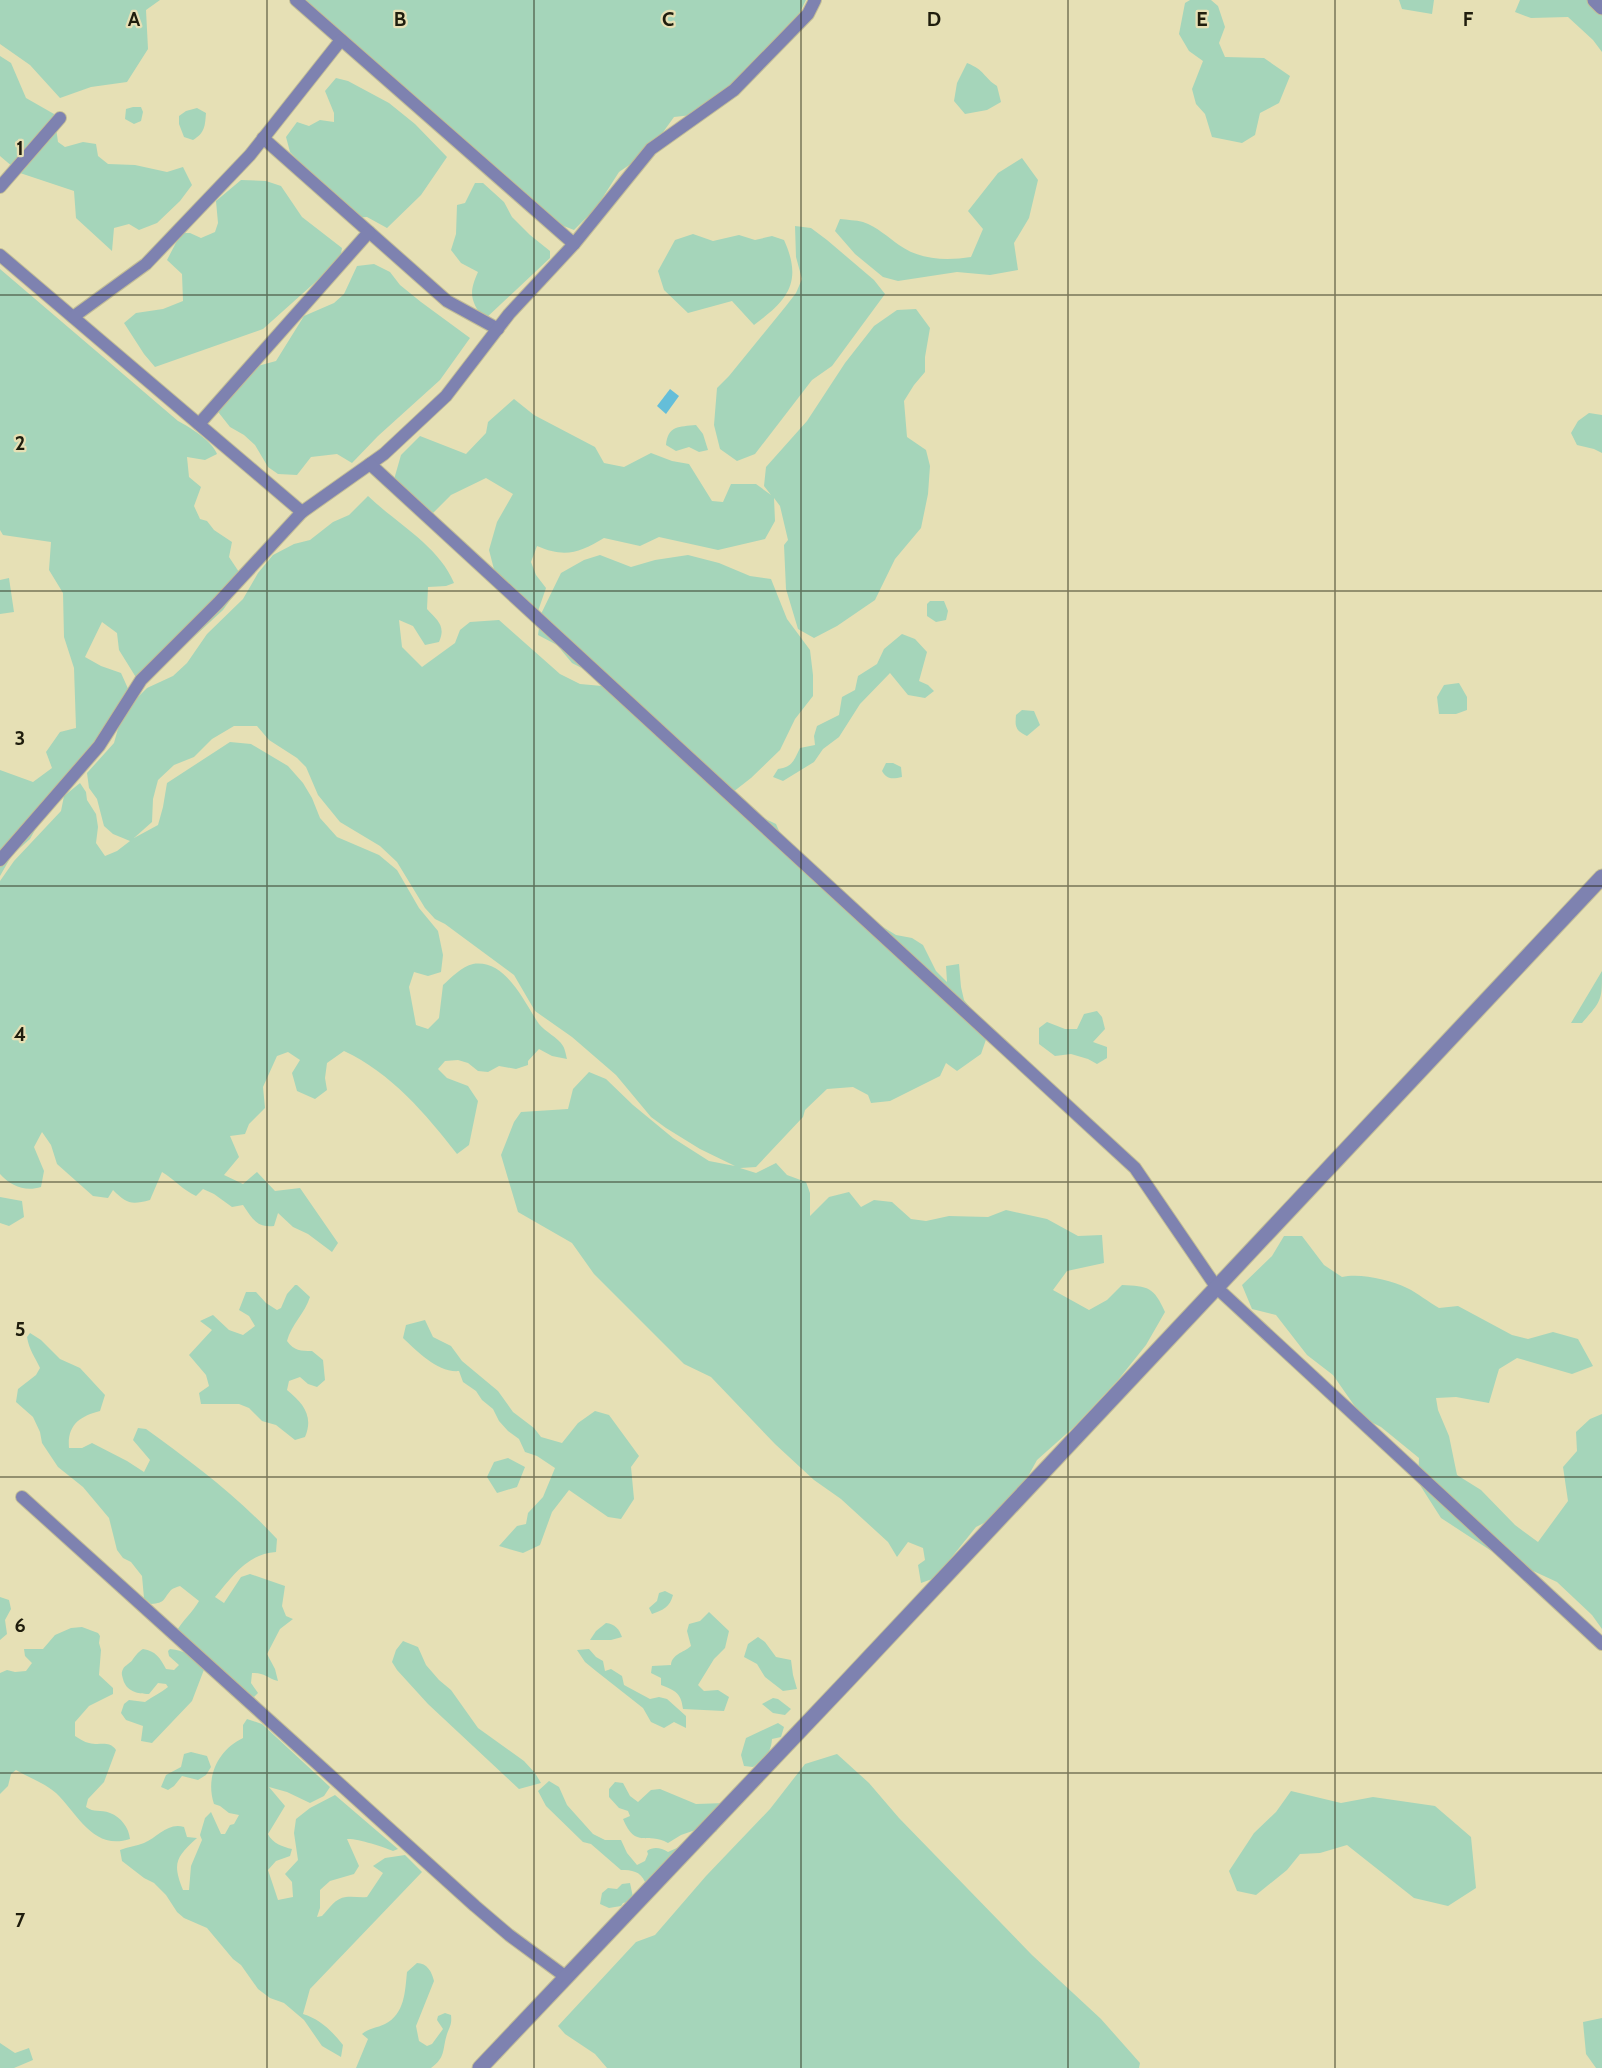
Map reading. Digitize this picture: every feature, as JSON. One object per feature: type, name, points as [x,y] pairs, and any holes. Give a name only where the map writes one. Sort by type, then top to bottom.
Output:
[{"type":"street","points":[[296,0],[574,244]]},
{"type":"street","points":[[0,860],[99,746],[141,680],[218,603],[302,512],[384,454],[446,396],[509,314],[574,244],[651,149],[734,90],[808,14],[815,0]]},
{"type":"street","points":[[1595,0],[1602,7]]},
{"type":"street","points":[[73,317],[146,264],[250,155],[341,40]]},
{"type":"street","points":[[0,187],[60,118]]},
{"type":"street","points":[[263,138],[447,301],[498,329]]},
{"type":"street","points":[[199,424],[369,232]]},
{"type":"street","points":[[0,255],[302,512]]},
{"type":"street","points":[[370,464],[1135,1168],[1216,1287],[1602,1644]]},
{"type":"street","points":[[480,2068],[1602,877]]},
{"type":"street","points":[[22,1497],[475,1906],[509,1935],[566,1977]]},
{"type":"green space","points":[[0,0],[160,0],[146,10],[148,49],[127,82],[91,87],[60,98],[30,65],[0,44]]},
{"type":"green space","points":[[300,0],[806,0],[799,14],[728,87],[692,115],[674,117],[661,135],[635,161],[619,172],[596,208],[574,230],[556,223]]},
{"type":"green space","points":[[1190,0],[1211,0],[1218,6],[1225,27],[1219,43],[1225,57],[1264,58],[1290,76],[1279,103],[1260,113],[1255,135],[1242,143],[1212,137],[1205,114],[1196,104],[1192,89],[1203,61],[1189,51],[1179,34],[1185,3]]},
{"type":"green space","points":[[1399,0],[1434,0],[1432,14],[1402,9]]},
{"type":"green space","points":[[1520,0],[1590,0],[1602,10],[1602,52],[1593,40],[1568,17],[1531,18],[1515,12]]},
{"type":"green space","points":[[0,56],[11,63],[26,98],[54,114],[58,142],[65,147],[83,142],[96,144],[98,156],[108,164],[135,165],[167,172],[183,167],[192,185],[180,201],[157,223],[139,230],[129,224],[114,228],[112,251],[76,218],[74,191],[20,173],[0,156]]},
{"type":"green space","points":[[967,63],[977,68],[997,86],[1001,102],[987,110],[965,114],[954,101],[957,83]]},
{"type":"green space","points":[[336,78],[348,81],[389,103],[415,124],[447,157],[421,195],[387,228],[367,217],[345,218],[323,187],[290,152],[286,137],[297,122],[309,126],[320,120],[334,122],[334,113],[325,91]]},
{"type":"green space","points":[[141,107],[143,112],[141,121],[134,124],[125,119],[126,109]]},
{"type":"green space","points":[[197,108],[206,113],[205,122],[202,132],[193,140],[184,137],[179,124],[179,116]]},
{"type":"green space","points":[[1022,158],[1038,180],[1029,218],[1014,243],[1018,270],[990,275],[957,272],[898,281],[883,277],[855,254],[835,231],[840,219],[860,221],[916,254],[943,259],[971,257],[983,229],[968,211],[998,173]]},
{"type":"green space","points":[[241,180],[266,181],[281,186],[302,217],[342,248],[340,260],[263,329],[155,367],[124,323],[136,313],[163,309],[183,301],[182,274],[167,260],[181,233],[190,233],[201,238],[215,232],[218,223],[216,201]]},
{"type":"green space","points":[[475,183],[483,183],[504,202],[512,217],[550,251],[550,258],[484,320],[472,297],[478,272],[461,263],[451,250],[456,234],[457,205],[465,203]]},
{"type":"green space","points":[[795,226],[811,228],[827,240],[874,280],[885,294],[832,366],[812,380],[755,454],[737,461],[720,449],[714,425],[717,388],[796,293],[802,279],[796,257]]},
{"type":"green space","points":[[693,234],[713,241],[739,235],[755,240],[772,236],[784,240],[792,267],[789,289],[776,307],[754,325],[732,301],[688,313],[664,290],[658,271],[675,240]]},
{"type":"green space","points":[[374,264],[390,272],[400,285],[470,338],[440,380],[378,436],[352,463],[337,454],[311,457],[297,475],[278,474],[268,467],[255,445],[230,427],[215,408],[247,369],[276,361],[304,316],[334,303],[344,294],[357,266]]},
{"type":"green space","points":[[0,269],[178,421],[201,435],[215,449],[217,454],[205,460],[187,457],[189,477],[201,487],[194,506],[200,519],[207,521],[214,530],[232,542],[229,557],[239,572],[233,596],[223,610],[157,671],[137,679],[119,650],[117,633],[102,622],[85,657],[121,673],[130,693],[109,731],[45,812],[30,839],[12,855],[0,876],[0,770],[33,782],[52,768],[46,752],[60,732],[76,728],[74,668],[64,637],[63,593],[49,570],[51,542],[3,535],[0,530]]},
{"type":"green space","points":[[916,309],[930,328],[925,372],[904,401],[907,437],[926,450],[930,466],[928,494],[921,528],[895,559],[875,600],[837,626],[814,638],[798,629],[786,589],[784,545],[788,540],[780,506],[774,498],[775,521],[765,539],[718,550],[659,537],[640,546],[604,538],[579,550],[564,553],[537,546],[531,562],[536,575],[546,588],[537,614],[496,577],[489,550],[497,522],[513,494],[486,478],[451,495],[431,515],[393,483],[401,455],[420,436],[466,454],[486,433],[488,422],[514,399],[534,415],[595,447],[604,463],[624,467],[651,453],[672,461],[689,464],[712,501],[723,502],[731,484],[756,484],[771,495],[764,486],[766,467],[807,421],[845,363],[874,326],[897,310]]},
{"type":"green space","points":[[1589,413],[1602,415],[1602,453],[1577,445],[1571,433],[1578,421]]},
{"type":"green space","points":[[696,425],[703,434],[708,450],[699,452],[689,447],[676,451],[666,445],[669,434],[675,428]]},
{"type":"green space","points":[[368,496],[428,546],[454,583],[428,587],[427,609],[441,628],[439,642],[425,645],[413,626],[399,620],[402,647],[422,667],[455,643],[460,630],[470,622],[499,620],[560,674],[580,684],[602,686],[595,675],[572,663],[557,645],[538,635],[541,614],[561,573],[584,560],[600,555],[631,567],[655,560],[688,555],[719,563],[750,576],[771,579],[787,619],[810,650],[813,696],[795,719],[780,750],[733,792],[749,811],[776,824],[782,838],[859,912],[896,935],[912,938],[923,945],[936,971],[947,982],[946,966],[959,964],[964,1000],[989,1031],[981,1054],[957,1071],[946,1063],[940,1076],[890,1101],[871,1103],[868,1095],[853,1087],[827,1089],[805,1110],[803,1117],[756,1167],[740,1168],[756,1173],[776,1163],[787,1175],[806,1182],[810,1193],[810,1216],[829,1197],[849,1192],[861,1207],[874,1200],[892,1202],[911,1219],[926,1221],[949,1216],[988,1217],[1006,1210],[1047,1219],[1078,1236],[1102,1235],[1104,1263],[1067,1271],[1053,1290],[1089,1310],[1107,1300],[1122,1285],[1144,1287],[1157,1297],[1161,1304],[1165,1312],[1146,1345],[1118,1380],[1074,1427],[1037,1460],[1026,1480],[994,1518],[976,1527],[935,1578],[921,1583],[918,1565],[925,1560],[923,1548],[908,1542],[897,1557],[888,1542],[775,1444],[711,1377],[684,1364],[594,1274],[572,1243],[518,1212],[501,1155],[514,1122],[521,1112],[568,1109],[573,1089],[589,1072],[606,1079],[673,1138],[709,1161],[735,1166],[700,1149],[651,1117],[616,1075],[572,1037],[535,1011],[514,975],[435,919],[425,908],[397,862],[380,846],[340,822],[318,795],[306,767],[297,758],[269,740],[257,726],[234,726],[212,739],[194,757],[174,765],[158,780],[153,799],[152,822],[134,838],[158,825],[167,783],[230,742],[251,744],[288,766],[303,783],[320,818],[337,837],[379,855],[397,870],[419,908],[438,931],[443,955],[441,972],[428,976],[414,972],[409,987],[416,1025],[428,1029],[439,1018],[443,985],[453,976],[469,965],[485,964],[495,968],[513,984],[539,1024],[561,1043],[567,1059],[552,1056],[539,1049],[528,1061],[528,1065],[516,1069],[499,1066],[488,1072],[478,1071],[468,1063],[458,1060],[445,1061],[438,1069],[447,1078],[468,1086],[478,1101],[469,1145],[457,1154],[406,1096],[361,1060],[344,1051],[327,1063],[325,1078],[327,1090],[315,1099],[297,1091],[292,1073],[300,1060],[288,1052],[277,1056],[263,1087],[265,1108],[249,1124],[245,1134],[230,1136],[239,1157],[224,1175],[243,1184],[257,1172],[275,1191],[300,1188],[338,1243],[332,1252],[308,1234],[293,1227],[278,1213],[274,1226],[259,1224],[243,1205],[232,1207],[203,1189],[196,1196],[162,1172],[150,1200],[130,1202],[113,1190],[108,1198],[93,1196],[57,1164],[51,1145],[42,1132],[34,1147],[44,1171],[41,1187],[29,1189],[19,1187],[0,1174],[0,881],[14,861],[61,811],[64,796],[80,783],[96,814],[98,827],[96,843],[105,856],[117,851],[130,841],[113,834],[104,826],[97,799],[89,788],[87,773],[114,743],[119,725],[128,707],[147,688],[173,676],[187,663],[207,634],[243,599],[258,573],[273,555],[294,544],[310,540],[333,522],[349,515]]},
{"type":"green space","points":[[9,578],[14,612],[0,614],[0,580]]},
{"type":"green space","points":[[930,601],[944,601],[948,611],[946,620],[936,622],[927,616],[927,604]]},
{"type":"green space","points":[[902,634],[915,639],[927,652],[919,681],[934,691],[925,698],[908,695],[890,673],[860,704],[839,737],[823,749],[814,762],[783,781],[773,777],[778,769],[787,767],[792,762],[800,748],[815,745],[814,736],[817,726],[839,715],[842,697],[855,690],[858,676],[877,664],[884,649]]},
{"type":"green space","points":[[1459,683],[1467,697],[1467,710],[1456,714],[1439,714],[1437,697],[1444,685]]},
{"type":"green space","points":[[1022,710],[1034,711],[1040,725],[1027,736],[1018,730],[1016,725],[1016,715]]},
{"type":"green space","points":[[886,763],[893,763],[901,767],[902,777],[886,776],[882,771]]},
{"type":"green space","points":[[1602,971],[1600,1000],[1582,1023],[1571,1023]]},
{"type":"green space","points":[[1097,1011],[1102,1017],[1105,1029],[1093,1042],[1107,1047],[1107,1058],[1097,1064],[1071,1054],[1055,1056],[1039,1044],[1039,1028],[1047,1022],[1065,1029],[1077,1029],[1084,1014]]},
{"type":"green space","points":[[0,1197],[22,1201],[24,1217],[9,1226],[0,1223]]},
{"type":"green space","points":[[1284,1236],[1302,1236],[1324,1265],[1342,1277],[1366,1277],[1392,1282],[1411,1290],[1439,1308],[1458,1306],[1512,1335],[1528,1339],[1553,1332],[1578,1339],[1593,1366],[1572,1374],[1517,1358],[1499,1369],[1489,1403],[1456,1397],[1436,1398],[1438,1410],[1449,1436],[1457,1475],[1481,1490],[1515,1525],[1538,1542],[1568,1501],[1563,1467],[1577,1451],[1576,1432],[1590,1419],[1602,1414],[1602,1629],[1592,1615],[1557,1582],[1496,1554],[1441,1518],[1418,1482],[1419,1458],[1381,1427],[1363,1418],[1333,1375],[1307,1355],[1276,1315],[1252,1309],[1242,1285],[1272,1256]]},
{"type":"green space","points":[[295,1285],[310,1297],[287,1341],[295,1349],[312,1351],[323,1360],[325,1380],[317,1387],[308,1384],[300,1377],[289,1381],[287,1390],[302,1405],[308,1423],[305,1437],[295,1440],[276,1425],[262,1421],[249,1408],[239,1404],[201,1404],[199,1393],[209,1386],[206,1375],[189,1355],[212,1330],[200,1321],[213,1315],[229,1330],[243,1335],[255,1326],[249,1316],[239,1310],[246,1292],[256,1292],[266,1303],[277,1310],[281,1308],[287,1294]]},
{"type":"green space","points":[[425,1320],[433,1337],[451,1346],[462,1361],[498,1391],[513,1412],[534,1428],[541,1437],[562,1443],[578,1423],[595,1411],[609,1415],[639,1456],[631,1467],[634,1499],[621,1519],[608,1517],[569,1490],[552,1512],[540,1545],[523,1553],[499,1546],[517,1526],[526,1524],[528,1513],[543,1497],[555,1468],[537,1456],[525,1452],[519,1439],[499,1421],[493,1409],[482,1400],[476,1391],[463,1382],[459,1371],[443,1369],[436,1365],[403,1338],[406,1325]]},
{"type":"green space","points":[[30,1333],[41,1340],[60,1359],[80,1368],[105,1395],[100,1411],[76,1423],[70,1433],[69,1448],[82,1448],[92,1443],[144,1472],[150,1460],[133,1440],[138,1428],[146,1429],[214,1481],[277,1539],[276,1552],[257,1557],[241,1567],[215,1597],[224,1603],[241,1577],[250,1574],[285,1586],[282,1606],[286,1616],[293,1619],[280,1629],[267,1654],[278,1681],[263,1674],[252,1673],[251,1683],[258,1693],[254,1697],[232,1686],[176,1632],[199,1601],[180,1586],[172,1589],[159,1603],[151,1604],[144,1598],[142,1576],[117,1550],[109,1518],[83,1487],[58,1467],[42,1443],[33,1417],[16,1402],[18,1389],[36,1375],[40,1368],[28,1342],[27,1337]]},
{"type":"green space","points":[[508,1458],[525,1467],[517,1487],[497,1493],[487,1477],[494,1462]]},
{"type":"green space","points":[[665,1591],[673,1595],[670,1602],[663,1609],[652,1614],[649,1608],[657,1601],[659,1593]]},
{"type":"green space","points":[[0,1597],[9,1600],[11,1609],[5,1620],[7,1634],[0,1640]]},
{"type":"green space","points":[[709,1612],[729,1631],[725,1648],[714,1659],[698,1685],[704,1691],[718,1690],[729,1697],[724,1711],[683,1709],[677,1693],[661,1685],[661,1678],[651,1673],[652,1666],[671,1665],[676,1656],[691,1646],[687,1631],[689,1624],[700,1621]]},
{"type":"green space","points":[[606,1623],[616,1627],[622,1637],[611,1640],[590,1640],[596,1631]]},
{"type":"green space","points":[[82,1627],[100,1636],[99,1675],[113,1688],[113,1694],[89,1706],[75,1722],[75,1736],[87,1743],[110,1745],[116,1750],[104,1782],[88,1799],[86,1807],[118,1817],[126,1827],[130,1839],[106,1840],[96,1835],[79,1820],[56,1793],[16,1770],[11,1774],[8,1786],[0,1794],[0,1673],[7,1670],[26,1671],[32,1663],[25,1656],[24,1649],[43,1649],[55,1635],[71,1628]]},
{"type":"green space","points":[[758,1637],[765,1642],[776,1657],[791,1660],[797,1689],[783,1691],[765,1677],[757,1664],[744,1657],[748,1644]]},
{"type":"green space","points":[[403,1641],[418,1647],[426,1665],[451,1690],[478,1728],[524,1761],[541,1783],[519,1789],[428,1704],[392,1662],[396,1650]]},
{"type":"green space","points":[[143,1649],[157,1656],[166,1669],[174,1670],[179,1665],[169,1656],[170,1649],[185,1653],[205,1667],[192,1701],[152,1743],[141,1741],[143,1726],[126,1720],[121,1713],[124,1704],[129,1700],[145,1702],[168,1687],[166,1684],[158,1683],[149,1694],[129,1689],[124,1683],[123,1669]]},
{"type":"green space","points":[[589,1649],[603,1661],[605,1671],[611,1669],[622,1676],[624,1685],[650,1699],[659,1697],[667,1699],[686,1716],[686,1728],[674,1722],[664,1728],[651,1722],[643,1708],[585,1662],[577,1650]]},
{"type":"green space","points":[[773,1698],[791,1709],[785,1715],[773,1713],[762,1704]]},
{"type":"green space","points":[[247,1719],[262,1724],[330,1787],[324,1796],[310,1803],[287,1792],[269,1787],[285,1806],[268,1834],[275,1842],[292,1849],[290,1856],[276,1861],[268,1870],[278,1900],[293,1897],[292,1882],[285,1874],[298,1860],[294,1833],[296,1819],[310,1808],[335,1795],[398,1849],[393,1851],[363,1841],[347,1839],[359,1866],[354,1874],[330,1881],[320,1890],[320,1908],[317,1917],[322,1916],[342,1898],[367,1897],[383,1873],[373,1866],[385,1858],[405,1855],[422,1872],[310,1989],[303,2014],[320,2022],[343,2045],[341,2057],[322,2046],[304,2020],[284,2003],[270,1998],[258,1989],[241,1965],[233,1959],[207,1928],[184,1918],[154,1883],[122,1861],[120,1850],[144,1843],[168,1828],[184,1827],[187,1837],[197,1838],[184,1850],[177,1867],[183,1890],[189,1890],[191,1866],[202,1840],[200,1835],[205,1818],[211,1812],[221,1834],[225,1834],[239,1815],[229,1813],[214,1804],[211,1784],[220,1757],[234,1743],[243,1738],[243,1725]]},
{"type":"green space","points":[[778,1723],[784,1727],[781,1737],[772,1739],[766,1756],[753,1767],[744,1766],[741,1755],[746,1738]]},
{"type":"green space","points":[[191,1752],[207,1756],[211,1767],[206,1775],[198,1780],[182,1776],[168,1790],[161,1787],[166,1775],[181,1767],[184,1754]]},
{"type":"green space","points":[[837,1754],[869,1783],[899,1818],[1032,1955],[1101,2019],[1140,2063],[1139,2068],[607,2068],[595,2054],[565,2034],[558,2026],[636,1942],[655,1935],[706,1876],[770,1809],[805,1764]]},
{"type":"green space","points":[[549,1781],[559,1787],[567,1805],[593,1834],[605,1840],[621,1840],[627,1853],[637,1865],[645,1861],[647,1851],[652,1848],[668,1852],[681,1846],[662,1879],[645,1882],[638,1873],[621,1870],[591,1844],[583,1842],[546,1806],[538,1791]]},
{"type":"green space","points":[[615,1782],[623,1783],[630,1796],[638,1802],[651,1790],[660,1789],[696,1804],[726,1803],[725,1817],[716,1832],[704,1827],[681,1835],[668,1843],[637,1837],[623,1819],[630,1816],[628,1811],[619,1808],[609,1797],[609,1789]]},
{"type":"green space","points":[[1291,1791],[1341,1803],[1373,1797],[1435,1806],[1471,1837],[1476,1888],[1448,1906],[1414,1898],[1347,1845],[1320,1853],[1300,1854],[1287,1870],[1256,1895],[1237,1891],[1229,1871],[1254,1833],[1276,1812]]},
{"type":"green space","points":[[630,1883],[633,1897],[631,1901],[609,1908],[600,1904],[602,1893],[608,1888],[617,1889],[622,1884]]},
{"type":"green space","points":[[417,1963],[428,1969],[434,1981],[416,2026],[419,2041],[427,2046],[432,2044],[443,2029],[437,2020],[438,2016],[445,2013],[451,2015],[451,2025],[441,2057],[431,2068],[356,2068],[368,2039],[362,2034],[392,2020],[397,2014],[403,2001],[407,1972]]},
{"type":"green space","points":[[1602,2018],[1602,2068],[1596,2068],[1586,2054],[1583,2022]]},
{"type":"green space","points":[[0,2043],[15,2053],[29,2048],[33,2060],[14,2068],[0,2068]]},
{"type":"water","points":[[670,389],[679,396],[666,414],[657,406]]}]
